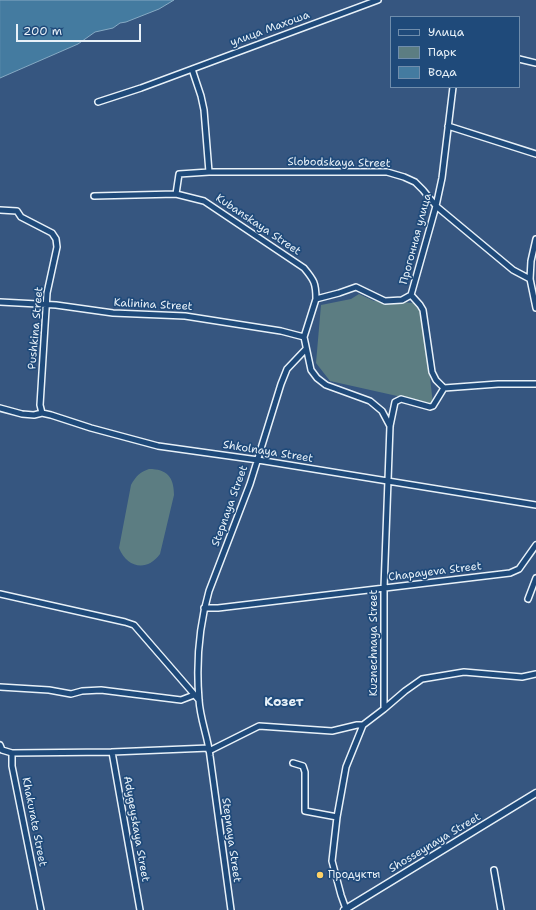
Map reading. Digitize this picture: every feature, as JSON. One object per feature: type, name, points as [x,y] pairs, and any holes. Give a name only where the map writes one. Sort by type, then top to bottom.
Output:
[{"type":"street","name":"улица Махоша","points":[[98,102],[192,69],[369,2],[378,0]]},
{"type":"street","points":[[520,59],[536,63]]},
{"type":"street","points":[[192,69],[204,110],[209,172]]},
{"type":"street","name":"Прогонная улица","points":[[444,388],[436,380],[432,372],[423,310],[411,295],[436,206],[442,178],[453,88]]},
{"type":"street","points":[[448,126],[536,154]]},
{"type":"street","name":"Slobodskaya Street","points":[[176,194],[179,174],[209,172],[387,172],[415,182],[436,206],[513,270],[530,279]]},
{"type":"street","name":"Kubanskaya Street","points":[[94,196],[176,194],[204,201],[304,268],[314,280],[316,286],[316,299]]},
{"type":"street","name":"Pushkina Street","points":[[0,210],[17,211],[21,217],[52,233],[56,239],[57,248],[47,293],[40,406],[42,413]]},
{"type":"street","points":[[536,239],[530,279],[536,308]]},
{"type":"street","points":[[390,426],[382,411],[370,401],[326,385],[318,378],[311,370],[304,337],[316,299],[356,287],[385,301],[402,300],[411,295]]},
{"type":"street","name":"Kalinina Street","points":[[0,302],[47,304],[113,313],[190,317],[304,337]]},
{"type":"street","name":"Stepnaya Street","points":[[231,910],[209,749],[199,701],[198,663],[204,608],[258,460],[281,384],[287,369],[306,349]]},
{"type":"street","points":[[444,388],[498,384],[536,384]]},
{"type":"street","name":"Kuznechnaya Street","points":[[363,725],[384,709],[384,588],[390,426],[395,402],[401,399],[430,407],[433,406],[444,388]]},
{"type":"street","name":"Shkolnaya Street","points":[[0,408],[22,414],[34,415],[42,413],[158,446],[258,460],[536,505]]},
{"type":"street","name":"Chapayeva Street","points":[[204,608],[218,608],[510,573],[519,569],[536,544]]},
{"type":"street","points":[[528,599],[536,578]]},
{"type":"street","points":[[0,594],[134,625],[199,701]]},
{"type":"street","points":[[384,709],[422,679],[464,672],[522,677],[536,675]]},
{"type":"street","points":[[0,687],[49,690],[70,694],[82,691],[101,690],[181,700],[194,695]]},
{"type":"street","points":[[1,748],[12,753],[209,749],[259,726],[332,731],[363,725]]},
{"type":"street","points":[[345,909],[332,861],[337,817],[346,767],[363,725]]},
{"type":"street","name":"Adygeyskaya Street","points":[[112,752],[140,910]]},
{"type":"street","name":"Khakurate Street","points":[[12,753],[12,766],[41,910]]},
{"type":"street","points":[[294,763],[303,766],[305,772],[305,811],[337,817]]},
{"type":"street","name":"Shosseynaya Street","points":[[345,909],[536,793]]},
{"type":"street","points":[[494,870],[501,910]]},
{"type":"green space","points":[[359,294],[374,301],[416,303],[421,306],[430,369],[433,404],[330,381],[316,363],[321,305],[351,299]]},
{"type":"green space","points":[[149,469],[165,472],[168,475],[173,483],[174,495],[160,554],[155,560],[149,563],[138,565],[127,560],[119,548],[131,485],[138,475]]},
{"type":"water","points":[[0,0],[174,0],[159,9],[120,23],[113,28],[95,32],[78,44],[0,78]]},
{"type":"place","name":"Продукты","points":[[320,875]]},
{"type":"district","name":"Козет","points":[[284,703]]}]
